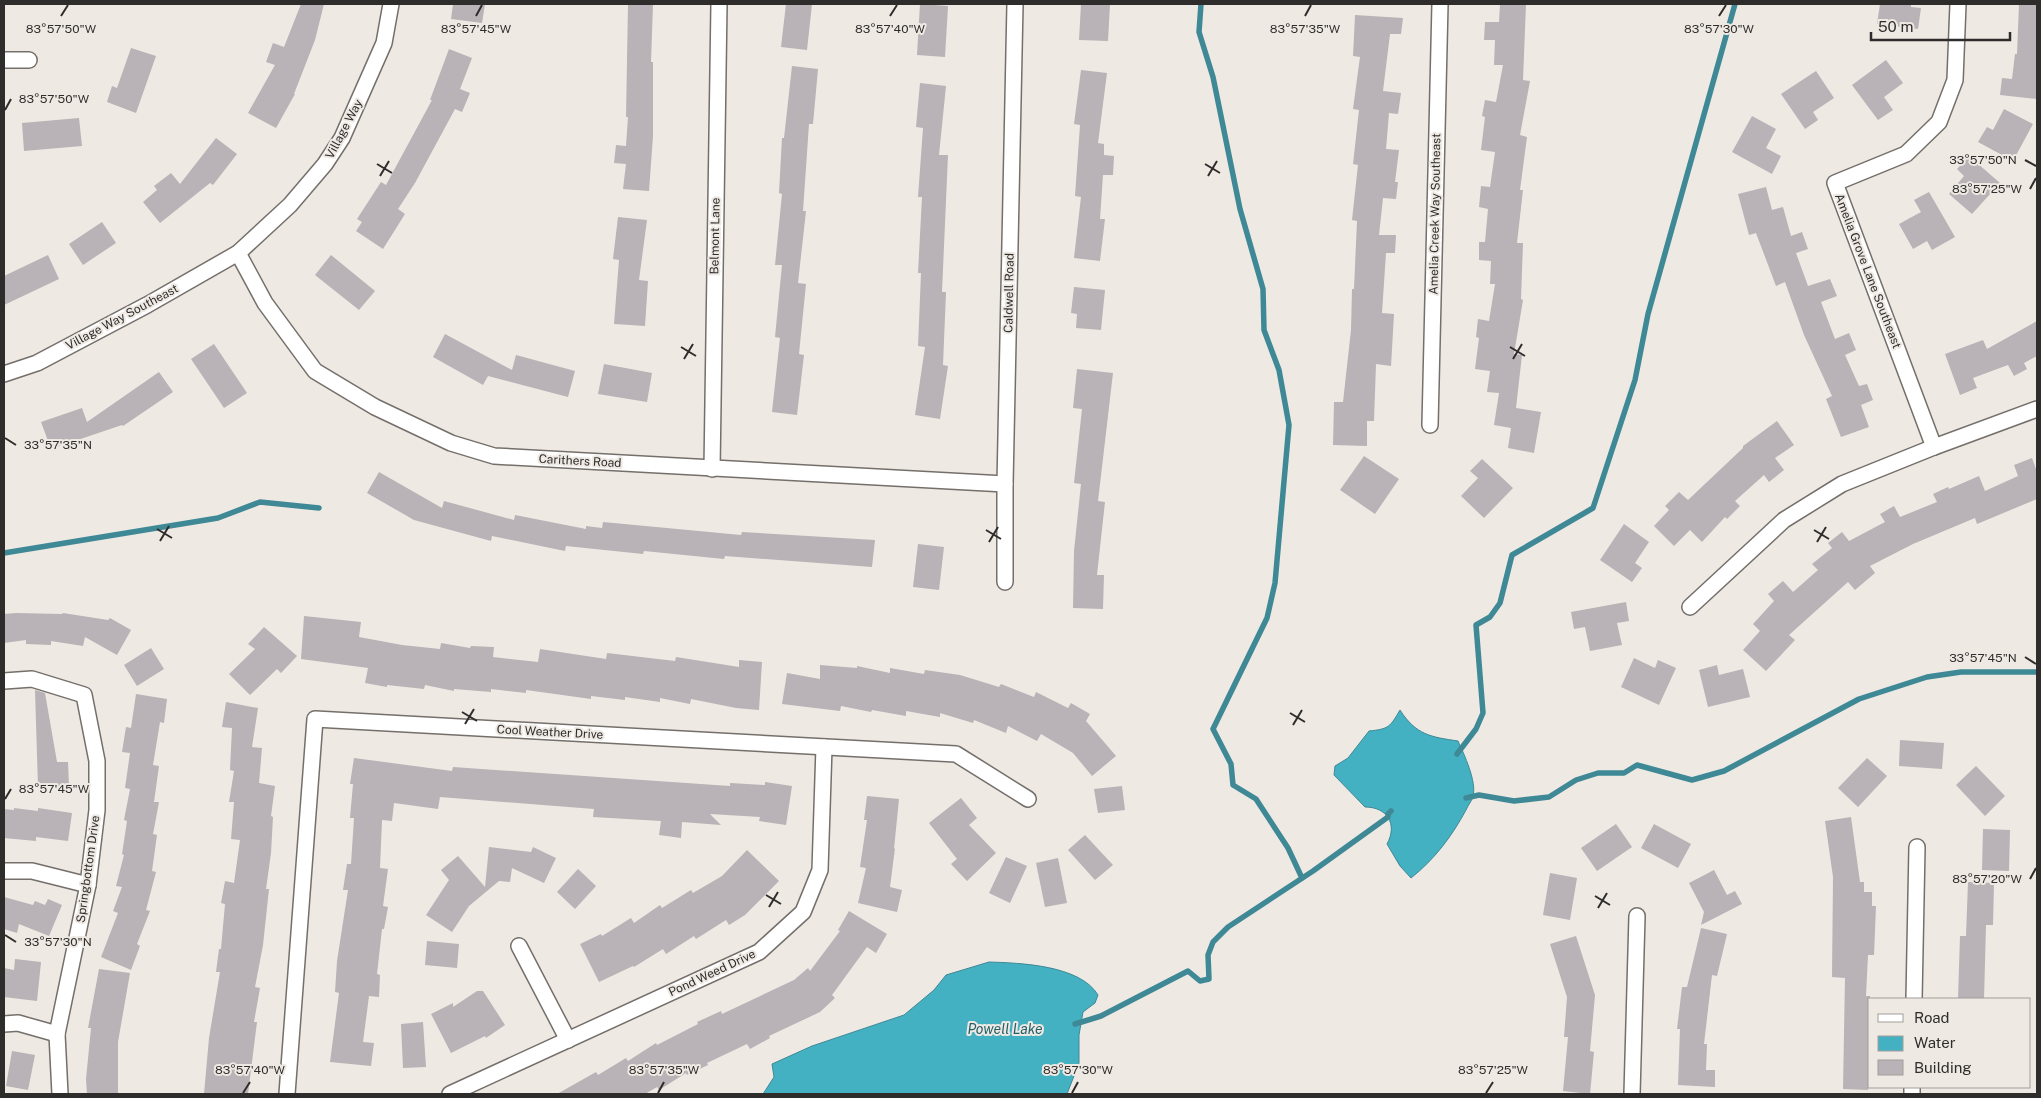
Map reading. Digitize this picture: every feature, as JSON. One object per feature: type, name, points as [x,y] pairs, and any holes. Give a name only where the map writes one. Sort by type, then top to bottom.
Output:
[{"type":"street","name":"Village Way","points":[[238,253],[290,205],[324,164],[342,138],[384,43],[391,4]]},
{"type":"street","name":"Belmont Lane","points":[[712,469],[719,4]]},
{"type":"street","name":"Caldwell Road","points":[[1005,582],[1005,484],[1015,4]]},
{"type":"street","name":"Amelia Creek Way Southeast","points":[[1430,425],[1440,4]]},
{"type":"street","name":"Amelia Grove Lane Southeast","points":[[1934,447],[1835,183],[1906,154],[1939,122],[1955,80],[1958,4]]},
{"type":"street","points":[[4,60],[29,60]]},
{"type":"street","name":"Village Way Southeast","points":[[4,374],[37,363],[147,305],[238,253]]},
{"type":"street","name":"Carithers Road","points":[[238,253],[265,304],[315,371],[375,407],[452,443],[494,456],[1005,484]]},
{"type":"street","points":[[1690,607],[1784,520],[1842,484],[1934,447],[2037,409]]},
{"type":"street","name":"Springbottom Drive","points":[[4,681],[32,679],[84,694],[97,761],[97,810],[88,885],[57,1034],[60,1094]]},
{"type":"street","name":"Cool Weather Drive","points":[[287,1094],[315,719],[956,754],[1028,800]]},
{"type":"street","name":"Pond Weed Drive","points":[[450,1094],[759,952],[802,912],[820,870],[824,747]]},
{"type":"street","points":[[1914,998],[1917,847]]},
{"type":"street","points":[[4,871],[32,871],[88,885]]},
{"type":"street","points":[[1632,1094],[1637,916]]},
{"type":"street","points":[[519,946],[568,1040]]},
{"type":"street","points":[[4,1024],[18,1023],[57,1034]]},
{"type":"water","points":[[1400,710],[1418,730],[1432,736],[1458,741],[1469,768],[1474,790],[1471,801],[1449,838],[1428,863],[1411,878],[1400,866],[1387,844],[1390,837],[1391,824],[1385,813],[1365,807],[1334,775],[1335,766],[1348,758],[1369,731],[1388,726]]},
{"type":"water","name":"Powell Lake","points":[[989,962],[1032,965],[1064,972],[1078,977],[1098,995],[1095,1003],[1083,1012],[1079,1035],[1079,1063],[1067,1094],[763,1094],[774,1077],[772,1064],[812,1046],[904,1015],[934,990],[946,975]]},
{"type":"building","points":[[301,4],[324,4],[315,40],[295,94],[276,128],[248,113],[275,65],[266,62],[273,43],[284,47]]},
{"type":"building","points":[[453,4],[485,4],[482,23],[451,19]]},
{"type":"building","points":[[628,4],[653,4],[651,62],[653,62],[653,136],[649,191],[623,189],[626,164],[614,163],[616,145],[626,146],[628,117],[626,117]]},
{"type":"building","points":[[786,4],[812,4],[807,50],[781,47]]},
{"type":"building","points":[[920,4],[948,6],[945,57],[917,55]]},
{"type":"building","points":[[1081,4],[1110,4],[1108,41],[1079,40]]},
{"type":"building","points":[[1500,4],[1526,4],[1523,80],[1530,81],[1520,135],[1527,137],[1520,190],[1523,190],[1517,243],[1523,243],[1521,299],[1523,300],[1514,354],[1522,355],[1516,408],[1541,412],[1534,453],[1508,448],[1511,428],[1494,425],[1499,393],[1487,392],[1490,371],[1475,369],[1479,338],[1476,337],[1478,319],[1489,321],[1495,284],[1490,284],[1491,261],[1479,260],[1479,242],[1485,242],[1488,209],[1479,207],[1481,186],[1490,187],[1495,152],[1481,150],[1485,117],[1482,116],[1485,100],[1496,102],[1503,65],[1494,65],[1495,40],[1484,40],[1485,22],[1499,22]]},
{"type":"building","points":[[1880,4],[1911,4],[1911,7],[1921,8],[1918,29],[1877,24]]},
{"type":"building","points":[[2019,4],[2037,4],[2037,99],[2000,95],[2002,78],[2012,79],[2015,54],[2017,54]]},
{"type":"building","points":[[1355,15],[1403,18],[1401,34],[1390,34],[1383,91],[1401,93],[1398,114],[1389,113],[1386,149],[1399,150],[1395,182],[1398,182],[1396,199],[1383,198],[1379,235],[1396,235],[1395,253],[1386,253],[1382,313],[1394,314],[1391,366],[1376,364],[1374,421],[1367,421],[1367,446],[1333,445],[1334,402],[1343,402],[1351,330],[1352,289],[1354,289],[1357,221],[1352,220],[1358,165],[1353,164],[1359,110],[1353,109],[1360,57],[1353,56]]},
{"type":"building","points":[[131,48],[156,56],[136,113],[107,102],[112,86],[117,88]]},
{"type":"building","points":[[449,49],[472,58],[460,89],[470,93],[462,112],[455,109],[415,183],[398,209],[405,214],[383,249],[356,231],[362,222],[357,219],[381,182],[386,185],[432,100],[430,100]]},
{"type":"building","points":[[1886,60],[1903,83],[1884,97],[1893,110],[1878,120],[1852,85]]},
{"type":"building","points":[[792,66],[818,69],[813,124],[809,124],[803,211],[806,211],[798,283],[806,284],[799,354],[804,355],[797,415],[772,412],[780,338],[775,337],[782,265],[775,265],[782,194],[779,193],[782,138],[784,138]]},
{"type":"building","points":[[1081,70],[1107,73],[1098,143],[1104,144],[1104,155],[1114,156],[1113,175],[1103,175],[1100,219],[1105,219],[1100,261],[1074,258],[1081,197],[1075,196],[1080,125],[1074,124]]},
{"type":"building","points":[[1816,71],[1834,98],[1813,112],[1818,120],[1805,129],[1781,94]]},
{"type":"building","points":[[920,83],[946,86],[939,155],[948,155],[942,292],[946,292],[943,365],[948,366],[940,419],[915,415],[925,347],[918,346],[921,273],[918,273],[922,197],[918,197],[923,128],[916,127]]},
{"type":"building","points":[[2004,109],[2033,124],[2013,161],[1978,142],[1987,127],[1993,130]]},
{"type":"building","points":[[1752,116],[1776,129],[1766,148],[1781,156],[1772,174],[1732,152]]},
{"type":"building","points":[[79,118],[82,146],[24,151],[22,123]]},
{"type":"building","points":[[216,138],[237,154],[213,185],[210,183],[160,223],[143,202],[157,190],[154,186],[171,173],[180,184]]},
{"type":"building","points":[[1969,156],[2000,183],[1972,214],[1949,194],[1964,176],[1957,169]]},
{"type":"building","points":[[1766,187],[1772,210],[1783,207],[1791,236],[1802,232],[1808,249],[1796,253],[1808,286],[1830,279],[1837,296],[1821,302],[1835,339],[1849,333],[1856,350],[1845,355],[1859,386],[1867,384],[1873,400],[1861,405],[1869,427],[1841,437],[1826,399],[1832,396],[1804,335],[1785,282],[1776,286],[1756,233],[1749,235],[1738,194]]},
{"type":"building","points":[[1929,192],[1955,237],[1932,250],[1927,241],[1913,249],[1899,224],[1921,212],[1914,200]]},
{"type":"building","points":[[618,217],[647,220],[639,280],[648,281],[645,326],[614,324],[619,260],[613,259]]},
{"type":"building","points":[[102,222],[116,243],[83,265],[69,244]]},
{"type":"building","points":[[48,255],[59,279],[4,305],[4,276]]},
{"type":"building","points":[[331,255],[375,291],[359,310],[315,275]]},
{"type":"building","points":[[1074,287],[1105,290],[1101,330],[1076,328],[1077,314],[1071,313]]},
{"type":"building","points":[[2037,321],[2037,356],[2024,363],[2027,369],[2014,376],[2008,365],[1973,378],[1977,388],[1960,395],[1945,354],[1983,340],[1987,349]]},
{"type":"building","points":[[445,334],[512,370],[516,355],[575,371],[568,397],[488,376],[483,385],[433,357]]},
{"type":"building","points":[[214,344],[247,393],[224,408],[191,359]]},
{"type":"building","points":[[604,364],[652,373],[647,402],[598,394]]},
{"type":"building","points":[[1077,369],[1113,373],[1098,501],[1105,502],[1097,575],[1104,575],[1103,609],[1073,608],[1074,551],[1081,484],[1074,483],[1082,409],[1073,408]]},
{"type":"building","points":[[159,372],[173,392],[123,426],[51,449],[41,422],[82,408],[87,422]]},
{"type":"building","points":[[1777,421],[1794,445],[1775,458],[1784,470],[1769,482],[1764,475],[1735,501],[1740,506],[1727,519],[1725,517],[1702,542],[1690,530],[1674,546],[1654,526],[1669,510],[1665,506],[1679,492],[1688,500],[1743,446]]},
{"type":"building","points":[[1364,456],[1399,479],[1375,514],[1340,490]]},
{"type":"building","points":[[2032,458],[2037,472],[2037,499],[1977,524],[1975,518],[1913,544],[1870,566],[1875,573],[1855,590],[1848,582],[1789,635],[1795,640],[1766,671],[1743,650],[1760,631],[1753,624],[1774,601],[1768,594],[1783,581],[1793,592],[1818,570],[1812,564],[1832,548],[1828,543],[1842,532],[1849,541],[1885,522],[1880,514],[1894,506],[1900,517],[1937,502],[1933,494],[1979,476],[1985,491],[2018,476],[2014,465]]},
{"type":"building","points":[[1482,459],[1513,488],[1484,518],[1461,496],[1478,478],[1470,471]]},
{"type":"building","points":[[379,472],[442,508],[444,501],[514,520],[515,515],[586,529],[586,526],[602,528],[603,522],[741,535],[742,532],[875,540],[872,567],[725,556],[724,559],[644,551],[643,554],[566,546],[565,551],[492,536],[491,541],[414,520],[367,493]]},
{"type":"building","points":[[1624,524],[1649,542],[1635,563],[1642,568],[1632,582],[1600,560]]},
{"type":"building","points":[[918,544],[944,547],[939,590],[913,587]]},
{"type":"building","points":[[1626,602],[1629,621],[1617,623],[1622,645],[1590,651],[1585,627],[1574,629],[1571,612]]},
{"type":"building","points":[[63,613],[108,620],[110,618],[131,630],[117,655],[85,637],[83,646],[51,641],[51,645],[26,644],[26,640],[4,643],[4,614]]},
{"type":"building","points":[[304,616],[361,622],[359,637],[402,645],[440,649],[441,643],[470,648],[471,646],[494,647],[493,657],[538,662],[540,649],[606,659],[607,653],[675,661],[676,657],[739,667],[739,660],[762,662],[759,710],[736,708],[691,699],[690,704],[660,698],[660,702],[625,697],[625,700],[591,696],[591,699],[526,690],[526,693],[491,689],[491,692],[454,689],[454,691],[425,685],[424,689],[387,685],[387,687],[365,683],[368,668],[301,659]]},
{"type":"building","points":[[264,627],[297,656],[281,673],[277,669],[250,695],[229,674],[255,649],[248,644]]},
{"type":"building","points":[[151,648],[164,669],[137,686],[124,665]]},
{"type":"building","points":[[1634,658],[1655,668],[1658,660],[1676,668],[1659,705],[1621,687]]},
{"type":"building","points":[[820,665],[857,668],[857,666],[890,673],[890,668],[924,674],[925,670],[960,675],[999,687],[1001,684],[1034,697],[1036,692],[1068,708],[1071,703],[1090,714],[1086,721],[1116,756],[1092,776],[1073,753],[1041,734],[1037,741],[1008,726],[1006,733],[974,720],[973,723],[940,713],[940,717],[906,711],[906,716],[841,706],[840,711],[782,704],[787,673],[820,679]]},
{"type":"building","points":[[1717,665],[1719,675],[1743,669],[1750,697],[1708,707],[1699,670]]},
{"type":"building","points":[[35,690],[45,693],[57,762],[68,762],[69,786],[38,787]]},
{"type":"building","points":[[136,694],[167,699],[164,723],[160,722],[153,765],[159,766],[154,802],[159,802],[153,834],[157,835],[152,871],[156,872],[146,910],[150,911],[137,944],[140,946],[131,970],[101,957],[118,913],[113,911],[122,887],[116,886],[124,855],[122,854],[127,821],[124,820],[130,789],[125,788],[130,753],[122,752],[126,727],[131,728]]},
{"type":"building","points":[[226,702],[258,708],[252,747],[262,748],[259,783],[275,786],[271,816],[273,817],[271,853],[266,889],[269,889],[263,945],[255,987],[260,988],[254,1022],[257,1022],[248,1094],[204,1094],[209,1038],[220,972],[216,972],[219,949],[221,949],[225,904],[221,903],[225,881],[234,883],[240,840],[231,839],[234,802],[229,802],[234,771],[230,770],[232,728],[222,727]]},
{"type":"building","points":[[1900,740],[1944,743],[1942,769],[1899,766]]},
{"type":"building","points":[[354,758],[452,771],[453,767],[730,786],[730,783],[765,785],[765,782],[792,786],[786,825],[759,821],[760,817],[710,814],[721,825],[682,822],[681,838],[659,835],[661,821],[593,817],[594,809],[440,797],[438,809],[394,803],[392,821],[382,820],[380,868],[388,869],[383,906],[388,907],[384,929],[382,929],[377,974],[380,975],[379,997],[369,996],[363,1042],[374,1043],[371,1066],[330,1062],[339,993],[335,992],[337,961],[348,890],[343,890],[347,864],[351,864],[354,818],[350,818],[353,784],[350,784]]},
{"type":"building","points":[[1867,758],[1887,776],[1858,807],[1838,788]]},
{"type":"building","points":[[1976,766],[2005,796],[1985,816],[1956,785]]},
{"type":"building","points":[[1122,786],[1125,810],[1098,813],[1094,789]]},
{"type":"building","points":[[867,796],[899,799],[890,887],[902,890],[897,912],[858,903],[866,868],[860,867],[867,820],[864,820]]},
{"type":"building","points":[[961,798],[977,818],[969,825],[996,853],[967,881],[951,864],[957,859],[929,823]]},
{"type":"building","points":[[14,808],[38,811],[38,808],[72,813],[68,841],[36,837],[36,841],[4,838],[4,809],[14,810]]},
{"type":"building","points":[[1851,817],[1860,882],[1864,882],[1864,892],[1872,892],[1872,906],[1876,906],[1874,955],[1868,955],[1866,996],[1870,996],[1868,998],[1868,1090],[1843,1089],[1845,978],[1832,977],[1833,877],[1825,821]]},
{"type":"building","points":[[1616,824],[1632,847],[1597,871],[1581,848]]},
{"type":"building","points":[[1654,824],[1691,844],[1678,868],[1641,848]]},
{"type":"building","points":[[1983,829],[2010,830],[2009,871],[1982,870]]},
{"type":"building","points":[[1085,835],[1113,865],[1095,880],[1068,850]]},
{"type":"building","points":[[489,847],[531,852],[533,847],[556,858],[544,883],[512,868],[510,882],[499,881],[469,906],[452,932],[426,915],[449,880],[441,870],[458,856],[485,887]]},
{"type":"building","points":[[747,850],[779,881],[745,915],[729,925],[726,920],[696,939],[694,936],[666,954],[663,949],[634,967],[599,982],[580,944],[601,934],[602,936],[631,918],[634,923],[660,905],[662,908],[691,890],[693,893],[722,876]]},
{"type":"building","points":[[1006,857],[1027,866],[1010,903],[989,893]]},
{"type":"building","points":[[1058,858],[1067,903],[1045,907],[1036,863]]},
{"type":"building","points":[[578,869],[596,886],[575,909],[557,892]]},
{"type":"building","points":[[1714,870],[1727,895],[1735,891],[1742,904],[1701,925],[1704,912],[1689,883]]},
{"type":"building","points":[[1550,873],[1577,878],[1570,920],[1543,915]]},
{"type":"building","points":[[1968,882],[1994,883],[1993,925],[1986,925],[1984,998],[1958,998],[1960,936],[1966,936]]},
{"type":"building","points":[[4,897],[33,905],[35,901],[45,905],[48,899],[62,905],[49,936],[19,924],[17,933],[4,929]]},
{"type":"building","points":[[849,911],[887,934],[876,953],[867,947],[832,995],[835,998],[820,1012],[769,1036],[770,1038],[750,1049],[747,1044],[687,1075],[686,1073],[659,1090],[657,1087],[645,1094],[557,1094],[596,1072],[598,1075],[626,1058],[628,1061],[656,1043],[657,1045],[698,1024],[697,1022],[721,1011],[722,1014],[794,980],[808,968],[810,971],[840,931],[838,930]]},
{"type":"building","points":[[1701,928],[1727,934],[1717,976],[1712,975],[1704,1044],[1707,1044],[1706,1070],[1715,1070],[1715,1087],[1678,1085],[1680,1029],[1677,1029],[1682,987],[1687,987]]},
{"type":"building","points":[[1576,936],[1595,995],[1590,1051],[1594,1052],[1590,1094],[1563,1091],[1568,1037],[1564,1037],[1567,997],[1550,944]]},
{"type":"building","points":[[427,941],[459,944],[457,968],[425,965]]},
{"type":"building","points":[[15,959],[41,962],[37,1001],[4,997],[4,968],[14,970]]},
{"type":"building","points":[[99,969],[130,973],[118,1042],[118,1094],[87,1094],[86,1079],[91,1028],[88,1028]]},
{"type":"building","points":[[477,991],[483,991],[505,1025],[486,1038],[485,1036],[451,1053],[431,1014],[453,1003],[453,1007]]},
{"type":"building","points":[[423,1022],[426,1067],[403,1068],[401,1024]]},
{"type":"building","points":[[12,1051],[35,1055],[28,1090],[6,1086]]},
{"type":"waterway","points":[[1201,4],[1199,32],[1213,77],[1240,209],[1263,289],[1264,330],[1279,370],[1289,425],[1275,583],[1267,618],[1213,729],[1231,764],[1233,785],[1256,799],[1288,848],[1302,878]]},
{"type":"waterway","points":[[1457,754],[1476,729],[1483,713],[1476,625],[1490,617],[1500,603],[1512,555],[1593,508],[1635,380],[1648,314],[1735,4]]},
{"type":"waterway","points":[[4,553],[218,518],[260,502],[319,508]]},
{"type":"waterway","points":[[1466,798],[1479,795],[1514,801],[1549,797],[1576,780],[1598,773],[1624,773],[1637,765],[1692,780],[1724,771],[1859,699],[1927,677],[1961,672],[2037,672]]},
{"type":"waterway","points":[[1075,1024],[1101,1016],[1188,971],[1200,981],[1209,979],[1208,955],[1213,942],[1228,927],[1313,871],[1388,817],[1391,811]]}]
